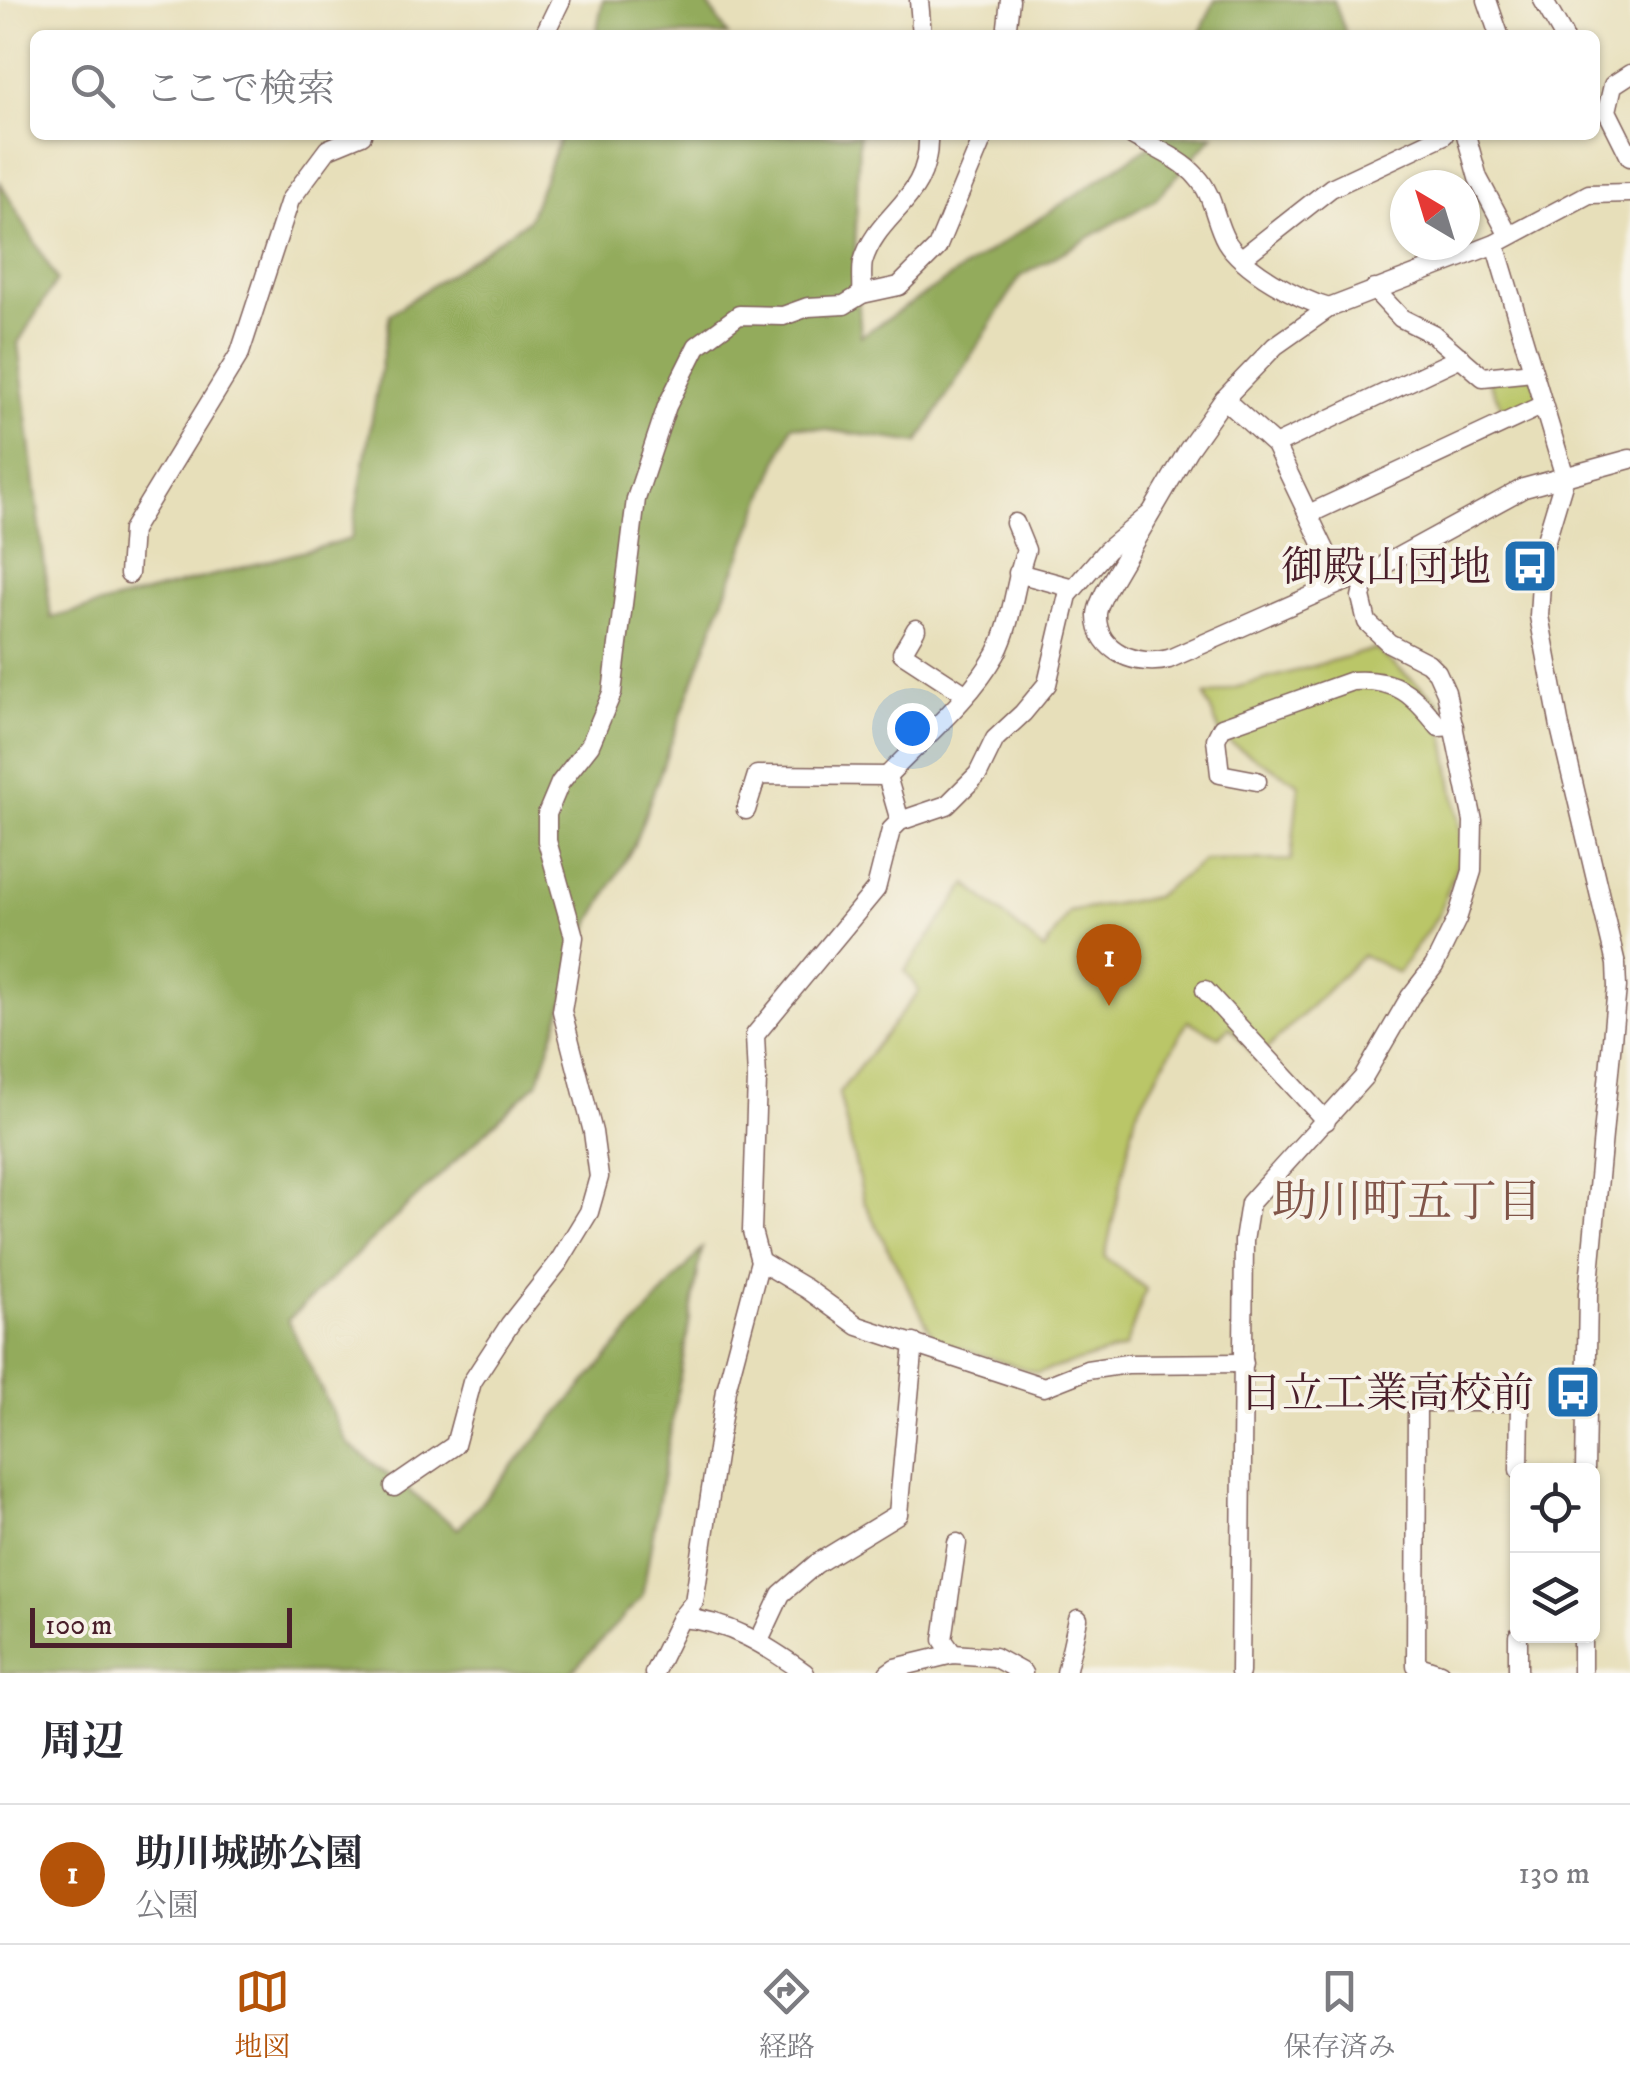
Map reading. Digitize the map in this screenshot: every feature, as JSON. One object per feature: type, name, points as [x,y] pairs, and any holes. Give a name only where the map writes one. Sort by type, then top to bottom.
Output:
[{"type":"street","points":[[547,30],[562,0]]},
{"type":"street","points":[[919,0],[922,30]]},
{"type":"street","points":[[1007,30],[1010,0]]},
{"type":"street","points":[[1487,0],[1496,30]]},
{"type":"street","points":[[1542,0],[1560,30]]},
{"type":"street","points":[[1630,74],[1614,85],[1608,111],[1630,157]]},
{"type":"street","points":[[1600,79],[1614,85]]},
{"type":"street","points":[[128,574],[132,530],[240,353],[290,200],[328,149],[350,140]]},
{"type":"street","points":[[862,294],[864,261],[883,227],[922,177],[928,140]]},
{"type":"street","points":[[394,1487],[455,1446],[472,1382],[510,1324],[558,1263],[589,1212],[599,1177],[593,1132],[562,1011],[574,937],[547,841],[547,814],[560,783],[590,745],[612,692],[636,499],[667,406],[697,346],[739,314],[783,316],[808,307],[844,305],[862,294],[899,286],[938,248],[982,140]]},
{"type":"street","points":[[1140,140],[1196,176],[1212,201],[1226,241],[1242,258],[1304,301],[1328,308]]},
{"type":"street","points":[[1242,258],[1331,188],[1433,140]]},
{"type":"street","points":[[1467,140],[1502,240],[1533,372],[1565,477],[1544,550],[1539,616],[1560,727],[1616,964],[1588,1294],[1585,1463]]},
{"type":"street","points":[[1630,192],[1589,194],[1502,240],[1328,308],[1275,346],[1224,399],[1188,450],[1105,592],[1096,612],[1100,629],[1120,655],[1136,662],[1169,660],[1342,582],[1374,572],[1510,494],[1630,459]]},
{"type":"street","points":[[1374,289],[1401,318],[1433,334],[1482,378],[1533,372]]},
{"type":"street","points":[[1275,445],[1461,357]]},
{"type":"street","points":[[1224,399],[1275,445],[1342,582]]},
{"type":"street","points":[[1309,514],[1543,405]]},
{"type":"street","points":[[654,1673],[681,1618],[694,1602],[726,1390],[760,1260],[752,1230],[755,1035],[876,889],[891,830],[900,821],[947,804],[978,774],[995,739],[1047,684],[1068,595],[1107,550],[1150,514]]},
{"type":"street","points":[[746,810],[757,775],[887,776],[966,694],[995,654],[1012,614],[1026,550],[1016,523]]},
{"type":"street","points":[[1240,1673],[1244,1241],[1250,1203],[1362,1078],[1410,997],[1434,966],[1458,920],[1472,871],[1473,820],[1454,726],[1437,672],[1428,662],[1389,643],[1366,622],[1361,597],[1365,582],[1374,572]]},
{"type":"street","points":[[1018,574],[1074,588]]},
{"type":"street","points":[[916,628],[902,653],[966,694]]},
{"type":"street","points":[[1256,781],[1220,774],[1216,739],[1222,727],[1352,681],[1368,680],[1401,688],[1439,727],[1454,726]]},
{"type":"street","points":[[887,776],[900,821]]},
{"type":"street","points":[[1204,990],[1326,1120]]},
{"type":"street","points":[[760,1260],[858,1326],[1044,1387],[1087,1370],[1127,1364],[1244,1363]]},
{"type":"street","points":[[759,1641],[782,1594],[816,1564],[898,1514],[914,1343]]},
{"type":"street","points":[[1440,1673],[1416,1665],[1417,1402],[1520,1402],[1519,1463]]},
{"type":"street","points":[[954,1654],[943,1640],[957,1543]]},
{"type":"street","points":[[681,1618],[704,1619],[759,1641],[805,1673]]},
{"type":"street","points":[[1066,1673],[1078,1619]]},
{"type":"street","points":[[1518,1643],[1518,1673]]},
{"type":"street","points":[[1582,1643],[1582,1673]]},
{"type":"street","points":[[888,1673],[954,1654],[994,1658],[1023,1673]]},
{"type":"green space","points":[[603,0],[705,0],[725,30],[597,30]]},
{"type":"green space","points":[[1215,0],[1334,0],[1344,30],[1201,30]]},
{"type":"green space","points":[[559,140],[859,140],[855,256],[861,336],[1151,145],[1153,140],[1209,140],[1156,199],[1020,277],[918,443],[792,425],[634,845],[591,922],[538,1082],[288,1320],[347,1443],[458,1529],[702,1249],[642,1597],[570,1673],[0,1673],[0,182],[57,280],[18,343],[51,618],[351,539],[390,314],[528,220]]},
{"type":"green space","points":[[1532,375],[1541,404],[1508,419],[1488,380]]},
{"type":"green space","points":[[1375,649],[1439,702],[1463,849],[1439,914],[1398,973],[1363,955],[1257,1059],[1230,1027],[1219,1037],[1188,1021],[1136,1113],[1105,1257],[1146,1289],[1125,1348],[1037,1373],[935,1340],[864,1202],[839,1093],[919,991],[905,971],[967,884],[1044,950],[1069,912],[1154,897],[1204,861],[1291,860],[1299,784],[1222,738],[1205,696]]},
{"type":"place","name":"御殿山団地","points":[[1530,566]]},
{"type":"place","name":"助川城跡公園","points":[[1109,1006]]},
{"type":"place","name":"日立工業高校前","points":[[1573,1392]]},
{"type":"district","name":"助川町五丁目","points":[[1407,1200]]}]
